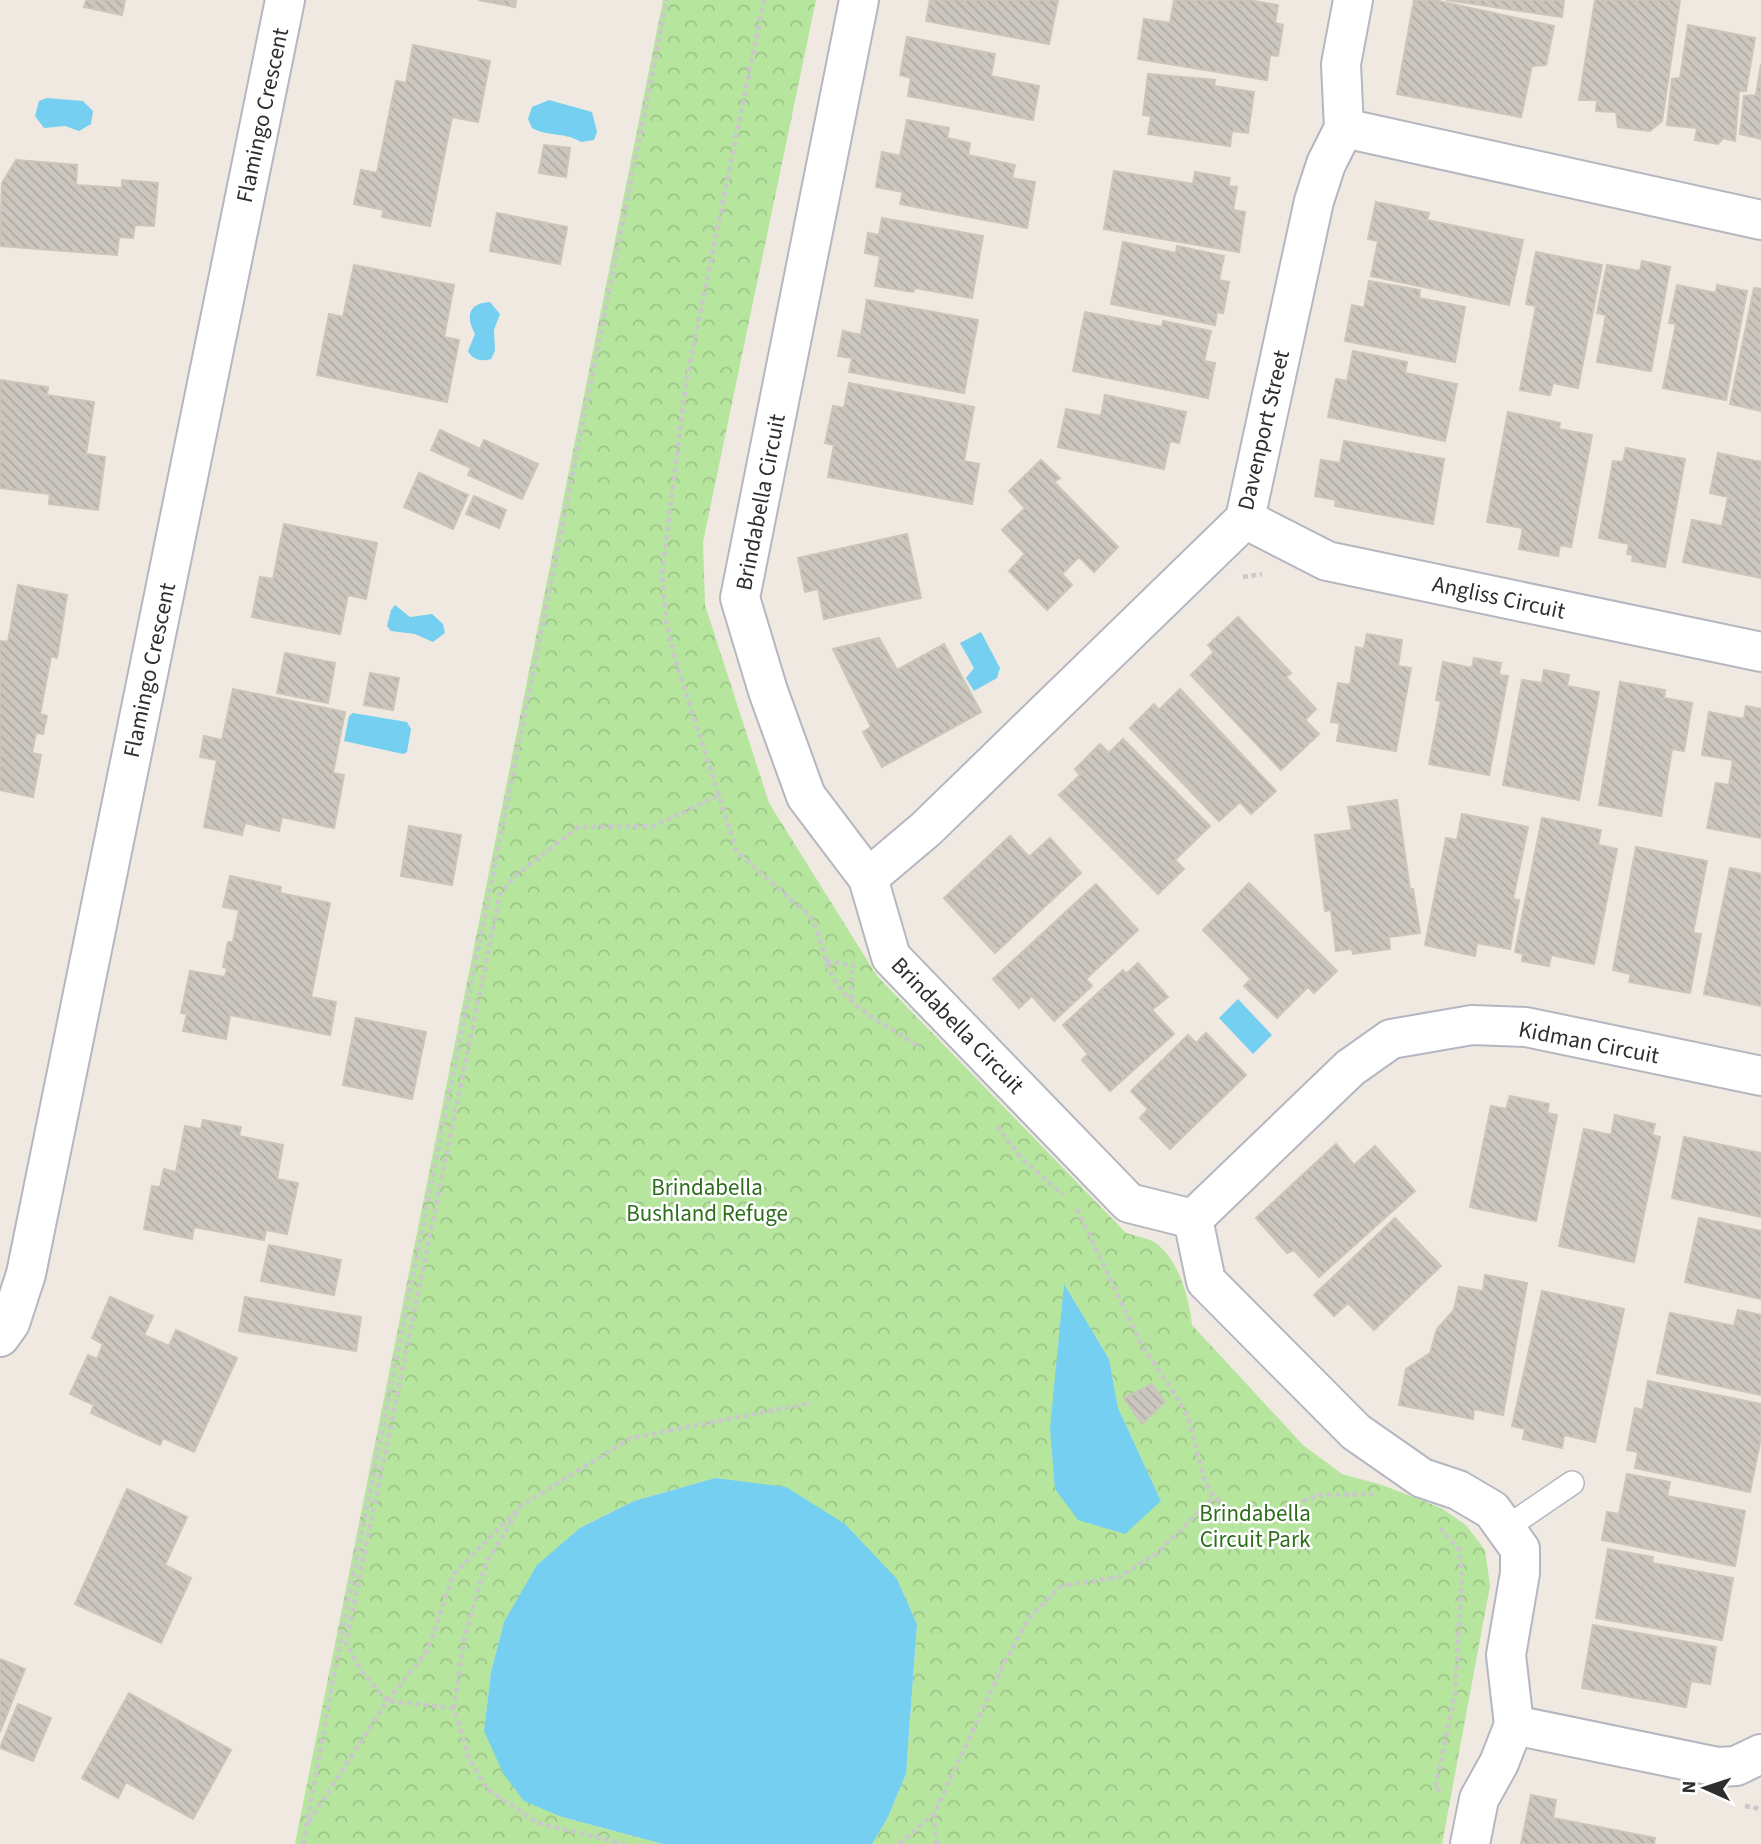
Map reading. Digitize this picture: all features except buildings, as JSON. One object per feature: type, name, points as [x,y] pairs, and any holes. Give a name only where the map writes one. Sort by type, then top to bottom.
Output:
[{"type":"street","name":"Flamingo Crescent","points":[[0,1336],[10,1323],[26,1274],[285,0]]},
{"type":"street","name":"Brindabella Circuit","points":[[859,0],[740,598],[768,691],[806,796],[868,878],[891,957],[1129,1203],[1193,1219]]},
{"type":"street","name":"Davenport Street","points":[[868,878],[926,829],[1245,519],[1314,201],[1326,164],[1344,128],[1341,64],[1353,0]]},
{"type":"street","points":[[1344,128],[1761,220]]},
{"type":"street","name":"Angliss Circuit","points":[[1245,519],[1327,561],[1761,652]]},
{"type":"street","name":"Kidman Circuit","points":[[1193,1219],[1350,1068],[1391,1039],[1472,1025],[1526,1027],[1761,1076]]},
{"type":"street","points":[[1193,1219],[1206,1281],[1356,1432],[1414,1473],[1458,1490],[1492,1510],[1520,1549],[1520,1573],[1506,1655],[1514,1724],[1499,1763],[1479,1799],[1470,1844]]},
{"type":"street","points":[[1514,1724],[1718,1767],[1737,1766],[1761,1754]]},
{"type":"lane","points":[[1506,1528],[1572,1483]]},
{"type":"path","points":[[303,1844],[341,1637],[667,0]]},
{"type":"path","points":[[764,0],[686,382],[662,574],[669,633],[737,852],[810,916],[818,928],[834,980],[851,999],[923,1050]]},
{"type":"path","points":[[1237,579],[1253,573],[1270,574]]},
{"type":"path","points":[[454,1708],[387,1701],[363,1673],[346,1644],[500,894],[516,876],[578,827],[654,827],[718,796]]},
{"type":"path","points":[[826,961],[853,966],[866,965]]},
{"type":"path","points":[[851,999],[853,966]]},
{"type":"path","points":[[995,1120],[999,1132],[1021,1158],[1067,1199]]},
{"type":"path","points":[[1076,1208],[1141,1344],[1189,1420],[1205,1482],[1214,1497],[1226,1507],[1247,1514],[1275,1513],[1319,1495],[1365,1493],[1386,1496]]},
{"type":"path","points":[[307,1826],[387,1701],[428,1650],[453,1575],[522,1505],[631,1438],[811,1403]]},
{"type":"path","points":[[900,1844],[934,1814],[1005,1661],[1029,1618],[1061,1586],[1119,1577],[1147,1560],[1214,1497]]},
{"type":"path","points":[[522,1505],[486,1563],[464,1639],[454,1708],[469,1758],[487,1788],[538,1823],[626,1844]]},
{"type":"path","points":[[1436,1525],[1459,1549],[1462,1575],[1455,1694],[1435,1789],[1479,1799]]},
{"type":"path","points":[[1734,1804],[1761,1809]]},
{"type":"path","points":[[934,1814],[937,1844]]},
{"type":"green space","name":"Brindabella Bushland Refuge","points":[[663,0],[816,0],[703,542],[705,605],[769,803],[877,976],[1126,1233],[1150,1240],[1165,1251],[1182,1281],[1192,1325],[1303,1445],[1342,1474],[1382,1485],[1441,1508],[1466,1525],[1485,1550],[1490,1586],[1442,1844],[872,1844],[887,1819],[906,1774],[917,1624],[897,1579],[715,1478],[634,1501],[580,1528],[504,1622],[491,1672],[484,1731],[562,1817],[663,1844],[295,1844]],"holes":[[[1064,1285],[1109,1359],[1118,1408],[1161,1501],[1055,1386]]]},
{"type":"water","points":[[47,98],[83,101],[93,111],[91,124],[79,131],[65,126],[44,128],[35,116],[39,101]]},
{"type":"water","points":[[549,100],[592,112],[597,132],[594,140],[581,142],[532,128],[528,119],[532,107]]},
{"type":"water","points":[[490,302],[500,314],[494,330],[495,351],[491,359],[481,360],[468,351],[475,334],[470,322],[470,312],[477,305]]},
{"type":"water","points":[[395,605],[410,617],[432,614],[443,624],[445,633],[433,642],[415,634],[391,631],[387,626]]},
{"type":"water","points":[[981,632],[1000,668],[997,678],[974,691],[966,678],[974,668],[960,643]]},
{"type":"water","points":[[353,713],[407,722],[411,729],[407,752],[403,754],[344,741],[349,716]]},
{"type":"water","points":[[1238,999],[1272,1035],[1253,1054],[1219,1018]]},
{"type":"water","points":[[1064,1284],[1109,1359],[1118,1408],[1161,1501],[1125,1534],[1078,1520],[1055,1489],[1050,1429]]},
{"type":"water","points":[[715,1478],[786,1487],[845,1524],[897,1579],[917,1624],[906,1774],[887,1819],[872,1844],[663,1844],[562,1817],[524,1801],[503,1773],[484,1731],[491,1672],[504,1622],[537,1565],[580,1528],[634,1501]]},
{"type":"park label","name":"Brindabella Circuit Park","points":[[1255,1526]]}]
